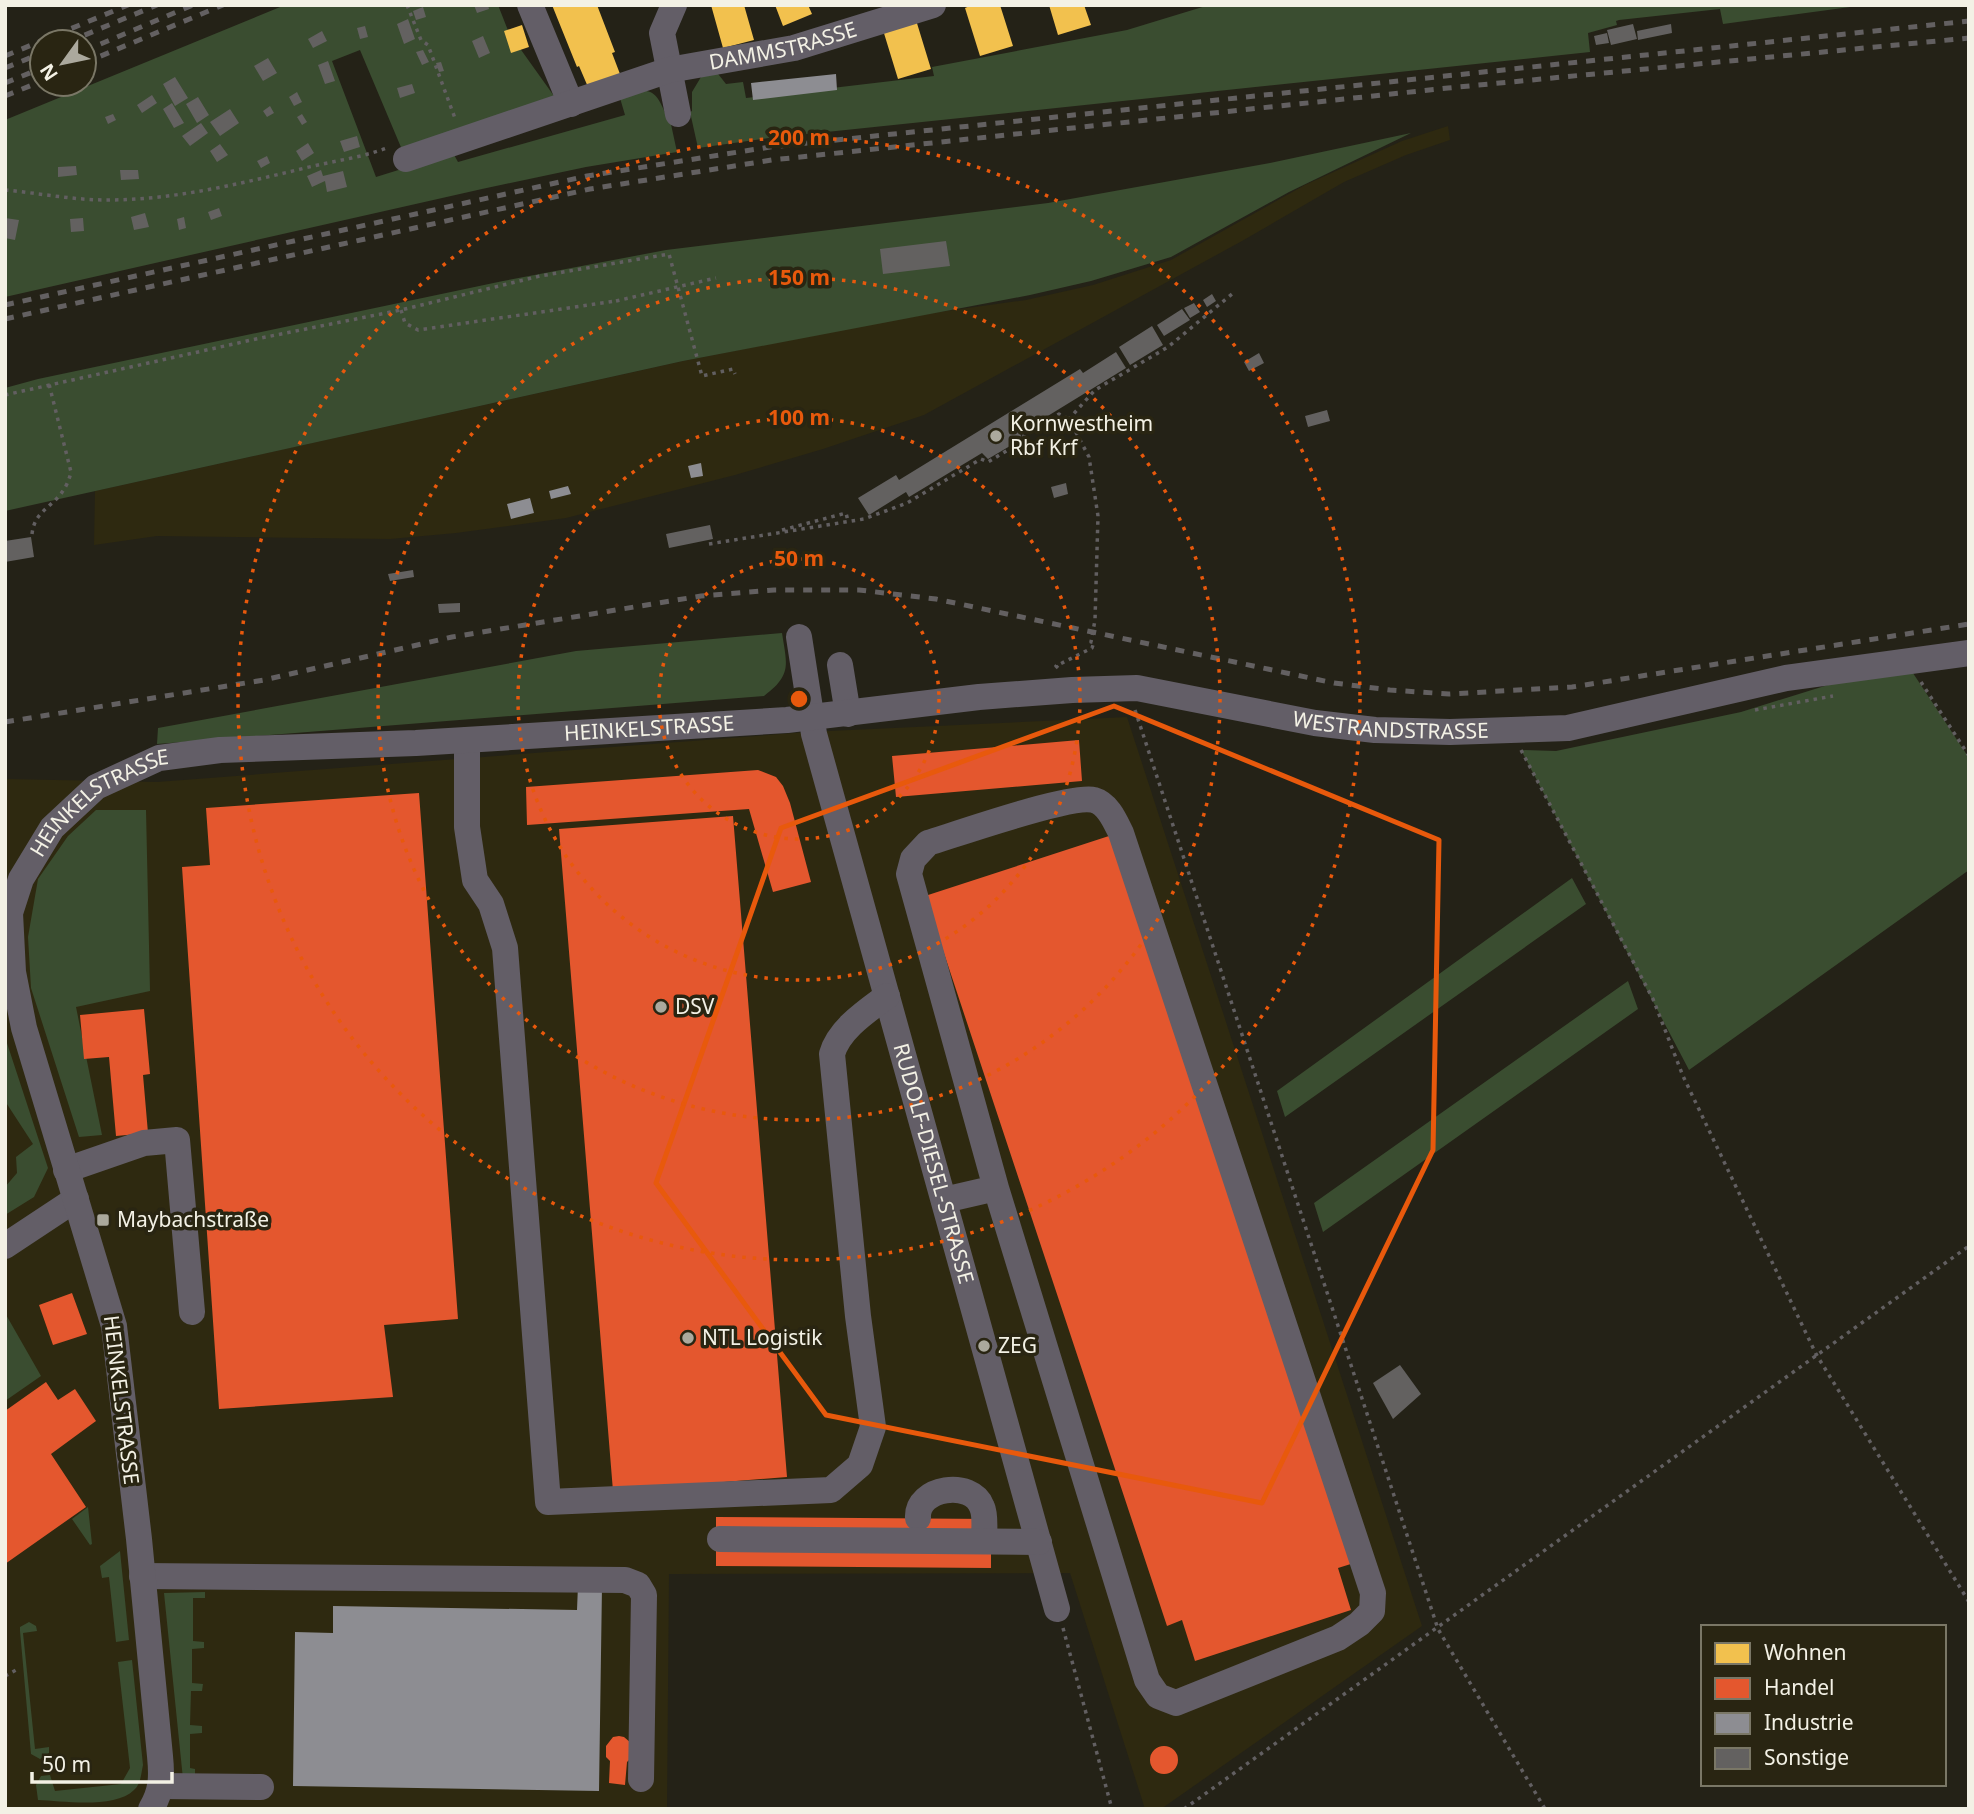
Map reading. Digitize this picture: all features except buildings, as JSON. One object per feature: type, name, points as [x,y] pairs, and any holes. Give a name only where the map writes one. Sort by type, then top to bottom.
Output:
[{"type":"street","points":[[530,5],[571,104]]},
{"type":"street","points":[[674,5],[662,33],[678,114]]},
{"type":"street","name":"DAMMSTRASSE","points":[[398,153],[464,140],[669,70],[794,48],[933,5]]},
{"type":"street","name":"RUDOLF-DIESEL-STRASSE","points":[[799,637],[811,718],[1057,1609]]},
{"type":"street","name":"WESTRANDSTRASSE","points":[[811,718],[979,697],[1137,688],[1315,723],[1375,730],[1568,729],[1786,678],[1969,653]]},
{"type":"street","points":[[840,665],[848,714]]},
{"type":"street","name":"HEINKELSTRASSE","points":[[156,1798],[158,1730],[114,1326],[24,1028],[12,1000],[10,913],[21,879],[52,828],[96,787],[159,758],[219,750],[467,740],[811,718]]},
{"type":"street","points":[[467,740],[467,827],[475,880],[491,905],[505,948],[548,1502],[831,1490],[860,1465],[873,1427],[858,1316],[832,1054],[834,1046],[847,1028],[887,996]]},
{"type":"street","points":[[1095,800],[1110,811],[1121,832],[1373,1592],[1372,1611],[1359,1624],[1338,1638],[1176,1703],[1158,1696],[1147,1680],[996,1188],[909,874],[913,859],[928,843],[1069,801],[1095,800]]},
{"type":"street","points":[[66,1170],[144,1143],[177,1140],[192,1312]]},
{"type":"street","points":[[944,1200],[996,1188]]},
{"type":"street","points":[[5,1246],[76,1199]]},
{"type":"street","points":[[918,1518],[917,1509],[923,1500],[934,1493],[965,1491],[978,1500],[983,1508],[985,1540]]},
{"type":"street","points":[[720,1539],[1039,1542]]},
{"type":"street","points":[[142,1576],[625,1580],[638,1585],[644,1595],[641,1779]]},
{"type":"street","points":[[156,1798],[261,1787]]},
{"type":"path","points":[[407,5],[421,40],[428,45],[464,140]]},
{"type":"path","points":[[5,190],[102,200],[153,199],[195,193],[328,162],[398,153]]},
{"type":"path","points":[[5,395],[401,310],[540,276],[668,254],[702,376],[733,369],[734,374]]},
{"type":"path","points":[[401,310],[405,323],[418,330],[616,301],[716,278]]},
{"type":"path","points":[[1069,419],[1095,390],[1168,347],[1232,294]]},
{"type":"path","points":[[32,534],[33,524],[39,514],[60,498],[68,486],[71,472],[49,384]]},
{"type":"path","points":[[709,544],[864,519],[906,503],[981,459],[988,462],[1023,441],[1024,435],[1059,414],[1069,419],[1089,457],[1098,516],[1095,620],[1091,642],[1094,642],[1093,648],[1056,666],[1059,668],[1058,691]]},
{"type":"path","points":[[775,531],[846,513],[848,521]]},
{"type":"path","points":[[1905,661],[1969,756]]},
{"type":"path","points":[[1134,708],[1438,1629],[1545,1809]]},
{"type":"path","points":[[1518,731],[1521,750],[1653,999],[1683,1076],[1816,1354],[1969,1602]]},
{"type":"path","points":[[1184,1809],[1969,1246]]},
{"type":"path","points":[[1057,1609],[1112,1809]]},
{"type":"path","points":[[5,1676],[18,1669]]},
{"type":"highlighted area","points":[[1114,706],[1439,840],[1433,1150],[1262,1503],[826,1415],[656,1183],[781,828]]},
{"type":"shaded area","points":[[1448,126],[1450,140],[1406,155],[1344,182],[1242,241],[924,415],[823,449],[735,475],[566,518],[456,533],[390,539],[157,536],[94,545],[95,491],[683,361],[939,312],[1026,300],[1093,285],[1171,260],[1305,185],[1402,141]]},
{"type":"shaded area","points":[[1127,717],[1422,1626],[1161,1809],[1145,1809],[1070,1573],[669,1574],[667,1809],[5,1809],[5,779],[157,782],[808,732]]},
{"type":"green space","points":[[285,5],[498,5],[509,33],[554,96],[403,152],[360,50],[332,61],[376,177],[453,153],[458,162],[625,115],[620,98],[643,91],[658,98],[666,115],[669,115],[677,152],[586,167],[482,189],[5,297],[5,120],[59,98],[98,98],[98,82]]},
{"type":"green space","points":[[1209,5],[1865,5],[1723,24],[1720,9],[1619,20],[1616,21],[1617,25],[1588,33],[1590,52],[769,138],[698,148],[690,112],[692,92],[704,72],[715,70],[726,84],[743,82],[746,98],[934,76],[932,67],[1127,30]]},
{"type":"green space","points":[[1411,133],[1289,192],[1171,257],[1091,281],[683,361],[5,511],[5,388],[38,379],[503,281],[666,250],[1048,203],[1270,163]]},
{"type":"green space","points":[[782,633],[785,669],[779,682],[764,696],[157,744],[158,728],[576,651]]},
{"type":"green space","points":[[1905,661],[1969,758],[1969,870],[1689,1070],[1521,750],[1556,751],[1741,712]]},
{"type":"green space","points":[[96,810],[146,810],[150,991],[76,1007],[102,1135],[79,1137],[31,988],[28,937],[38,879],[68,836]]},
{"type":"green space","points":[[1572,878],[1586,904],[1285,1117],[1277,1091]]},
{"type":"green space","points":[[1628,981],[1638,1009],[1323,1232],[1314,1203]]},
{"type":"green space","points":[[5,1037],[48,1168],[34,1197],[5,1215],[5,1187],[17,1173],[16,1157],[33,1144],[5,1101]]},
{"type":"green space","points":[[5,1313],[41,1376],[5,1401]]},
{"type":"green space","points":[[88,1507],[92,1544],[90,1545],[72,1519]]},
{"type":"green space","points":[[120,1551],[129,1640],[116,1642],[109,1577],[102,1578],[100,1566]]},
{"type":"green space","points":[[205,1592],[205,1598],[193,1598],[193,1641],[204,1642],[204,1648],[192,1649],[192,1683],[203,1684],[202,1691],[191,1691],[190,1725],[202,1726],[202,1733],[190,1734],[190,1768],[195,1769],[195,1779],[183,1779],[164,1593]]},
{"type":"green space","points":[[29,1622],[36,1626],[37,1631],[23,1633],[35,1749],[49,1747],[49,1753],[40,1759],[31,1754],[20,1631],[20,1627]]},
{"type":"green space","points":[[132,1660],[143,1765],[136,1788],[125,1796],[102,1802],[38,1800],[36,1785],[41,1776],[50,1775],[55,1791],[121,1784],[130,1768],[118,1662]]},
{"type":"railway","points":[[5,56],[128,5]]},
{"type":"railway","points":[[98,30],[157,5]]},
{"type":"railway","points":[[98,45],[193,5]]},
{"type":"railway","points":[[98,57],[223,5]]},
{"type":"railway","points":[[5,305],[587,176],[770,147],[1969,21]]},
{"type":"railway","points":[[5,319],[590,189],[772,160],[1448,88],[1969,38]]},
{"type":"railway","points":[[5,68],[28,59]]},
{"type":"railway","points":[[5,83],[28,74]]},
{"type":"railway","points":[[5,96],[28,87]]},
{"type":"railway","points":[[5,722],[264,680],[452,637],[701,596],[774,590],[859,590],[936,599],[1334,683],[1449,694],[1572,687],[1969,624]]},
{"type":"place","name":"Kornwestheim Rbf Krf","points":[[996,436]]},
{"type":"place","name":"DSV","points":[[661,1007]]},
{"type":"place","name":"Maybachstraße","points":[[103,1220]]},
{"type":"place","name":"NTL Logistik","points":[[688,1338]]},
{"type":"place","name":"ZEG","points":[[984,1346]]}]
